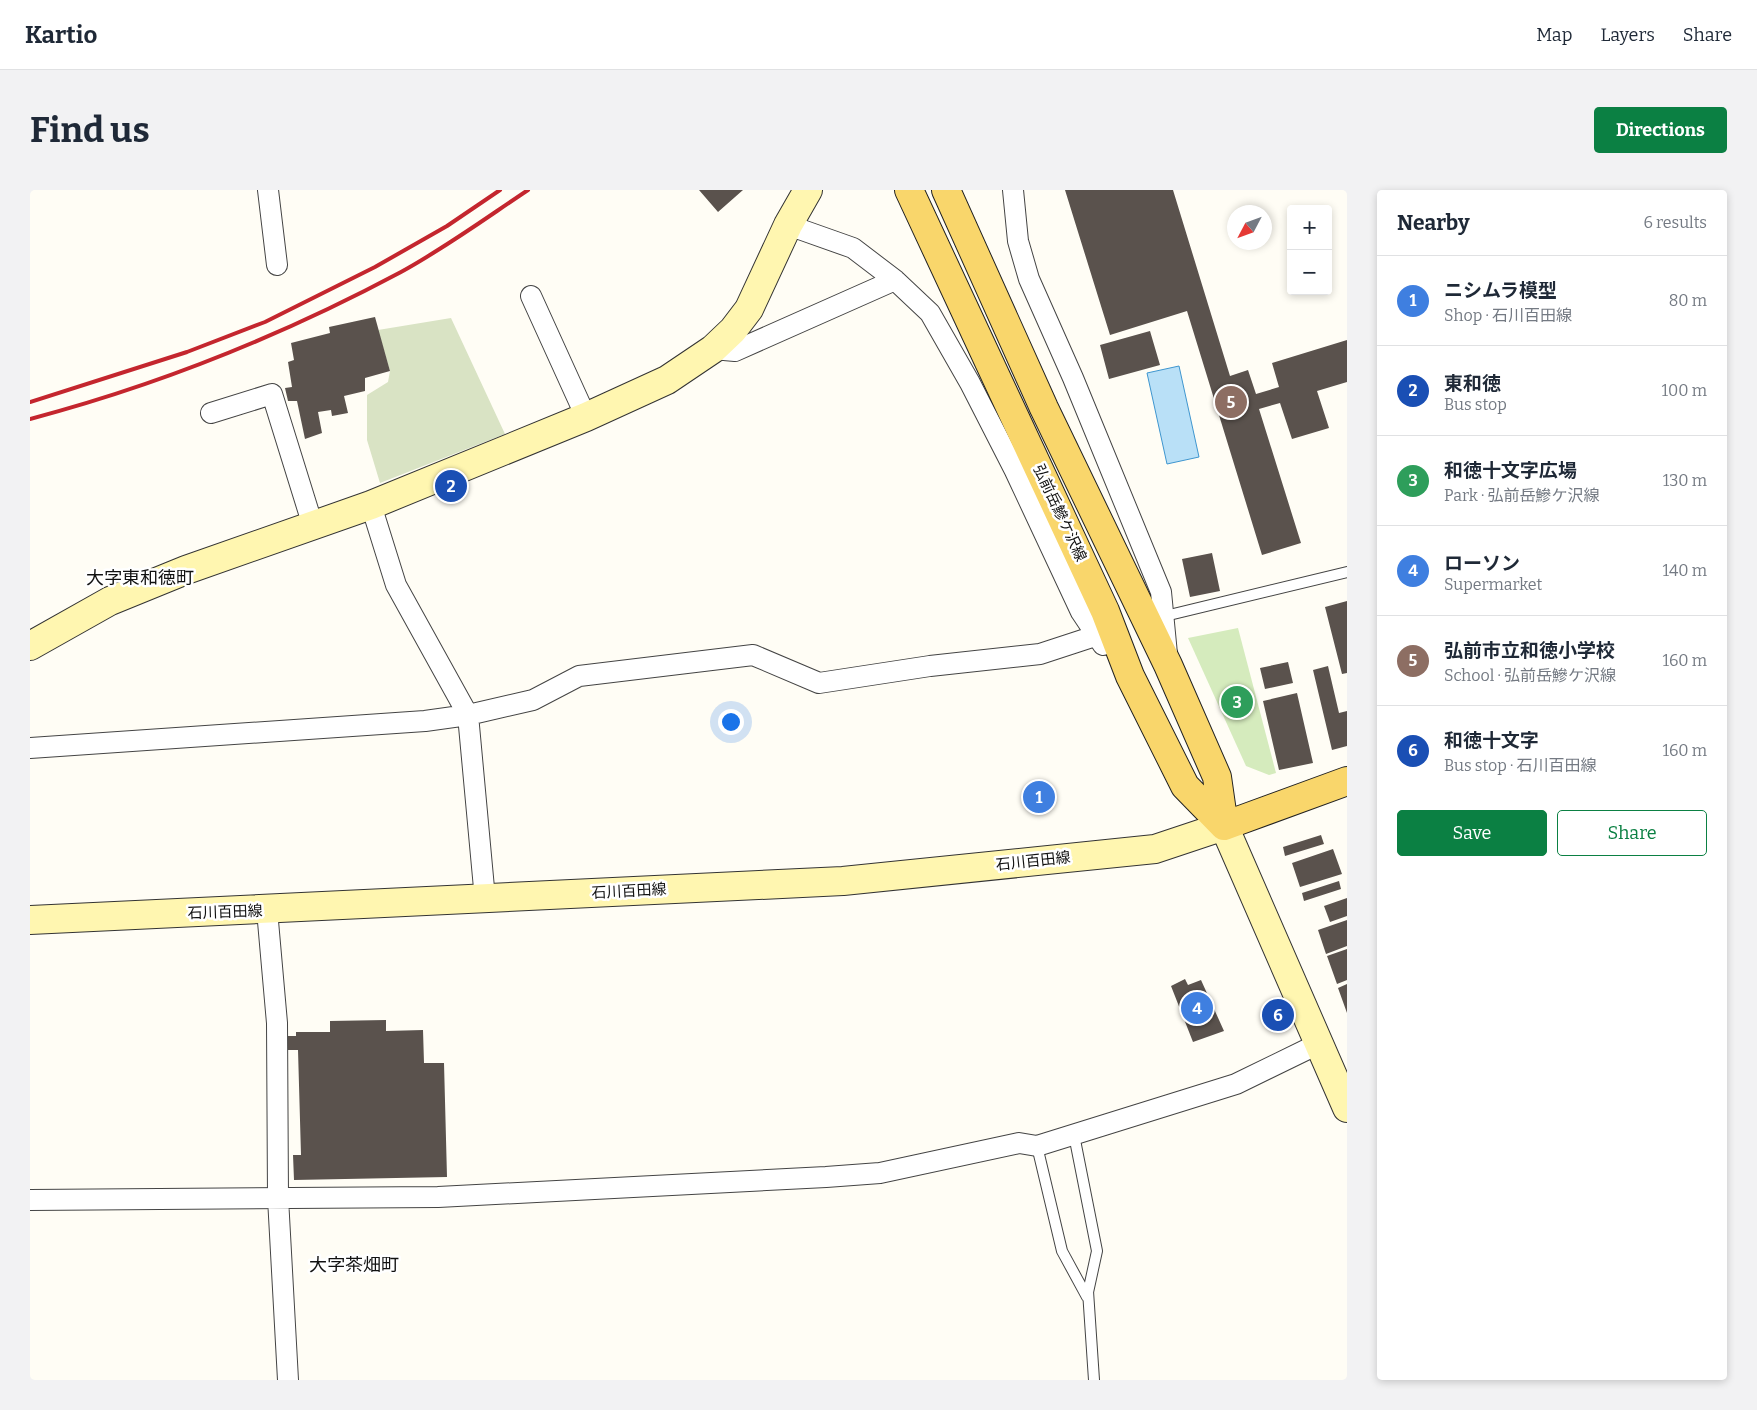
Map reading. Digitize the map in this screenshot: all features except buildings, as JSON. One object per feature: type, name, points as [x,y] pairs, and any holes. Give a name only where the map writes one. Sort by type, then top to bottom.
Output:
[{"type":"main road","name":"弘前岳鰺ケ沢線","points":[[909,190],[1101,602],[1130,676],[1185,786],[1224,826]]},
{"type":"main road","name":"弘前岳鰺ケ沢線","points":[[946,190],[1044,408],[1168,665],[1217,777],[1224,826]]},
{"type":"main road","points":[[1224,826],[1347,781]]},
{"type":"street","points":[[268,190],[277,266]]},
{"type":"street","points":[[30,646],[110,601],[186,570],[371,505],[586,417],[667,380],[713,349],[748,310],[788,225],[808,190]]},
{"type":"street","points":[[1013,190],[1018,241],[1029,279],[1161,592],[1165,616],[1168,665]]},
{"type":"street","points":[[788,225],[853,248],[895,280],[930,313],[970,383],[1095,636],[1130,676]]},
{"type":"street","points":[[713,349],[735,351],[895,280]]},
{"type":"street","points":[[531,296],[586,417]]},
{"type":"street","points":[[211,413],[272,394],[313,526]]},
{"type":"street","points":[[371,505],[396,585],[468,715],[485,899]]},
{"type":"street","points":[[30,748],[425,721],[468,715],[533,700],[579,676],[753,655],[819,683],[930,666],[1040,654],[1095,636]]},
{"type":"street","points":[[1224,826],[1347,1108]]},
{"type":"street","name":"石川百田線","points":[[30,920],[843,881],[1155,849],[1224,826]]},
{"type":"street","points":[[267,910],[277,1023],[278,1198],[288,1380]]},
{"type":"street","points":[[30,1200],[438,1196],[880,1173],[1020,1143],[1037,1146],[1236,1084],[1318,1044]]},
{"type":"lane","points":[[1165,616],[1347,572]]},
{"type":"lane","points":[[1037,1146],[1062,1252],[1087,1297],[1097,1251],[1074,1135]]},
{"type":"lane","points":[[1088,1290],[1094,1380]]},
{"type":"green space","points":[[451,318],[505,434],[380,483],[367,440],[367,395],[388,382],[390,371],[378,330]]},
{"type":"green space","points":[[1238,628],[1276,773],[1269,775],[1246,766],[1188,638]]},
{"type":"water","points":[[1179,366],[1199,457],[1167,464],[1147,373]]},
{"type":"railway","points":[[30,402],[187,352],[265,322],[375,267],[447,226],[500,190]]},
{"type":"railway","points":[[30,419],[126,391],[173,374],[311,317],[417,263],[528,190]]},
{"type":"place","name":"弘前市立和徳小学校","points":[[1231,402]]},
{"type":"place","name":"東和徳","points":[[451,486]]},
{"type":"place","name":"和徳十文字広場","points":[[1237,702]]},
{"type":"place","name":"ニシムラ模型","points":[[1039,797]]},
{"type":"place","name":"ローソン","points":[[1197,1008]]},
{"type":"place","name":"和徳十文字","points":[[1278,1015]]},
{"type":"district","name":"大字東和徳町","points":[[140,578]]},
{"type":"district","name":"大字茶畑町","points":[[354,1265]]}]
